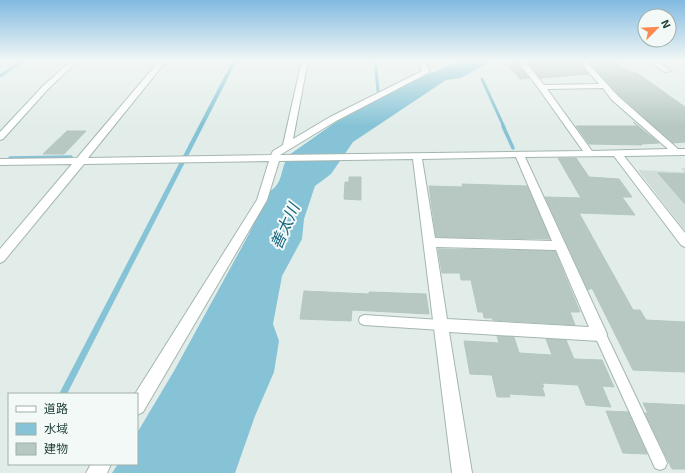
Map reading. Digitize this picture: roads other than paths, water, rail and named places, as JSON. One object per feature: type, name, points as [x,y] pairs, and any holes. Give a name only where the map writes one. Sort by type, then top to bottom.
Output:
[{"type":"street","points":[[0,137],[33,98],[50,82]]},
{"type":"street","points":[[0,258],[146,82]]},
{"type":"street","points":[[287,148],[300,82]]},
{"type":"street","points":[[138,404],[262,200],[279,158],[276,154],[333,120],[406,82]]},
{"type":"street","points":[[538,82],[590,154]]},
{"type":"street","points":[[601,82],[615,98],[680,152]]},
{"type":"street","points":[[542,87],[604,86]]},
{"type":"street","points":[[0,162],[680,152]]},
{"type":"street","points":[[441,325],[600,334],[519,154]]},
{"type":"street","points":[[617,154],[685,242]]},
{"type":"street","points":[[417,156],[462,473]]},
{"type":"street","points":[[429,242],[560,246]]},
{"type":"lane","points":[[364,320],[441,325]]},
{"type":"lane","points":[[600,334],[660,462]]},
{"type":"water","points":[[222,82],[226,82],[68,393],[60,393]]},
{"type":"water","name":"善太川","points":[[411,82],[443,82],[353,142],[331,174],[315,186],[304,219],[302,239],[282,276],[273,324],[279,341],[274,372],[255,416],[235,473],[112,473],[117,465],[138,465],[138,431],[174,371],[249,234],[267,193],[277,185],[289,155],[336,122]]},
{"type":"waterway","points":[[377,82],[378,91]]},
{"type":"waterway","points":[[483,82],[504,127]]},
{"type":"waterway","points":[[503,126],[513,148]]},
{"type":"waterway","points":[[10,158],[71,157]]}]
